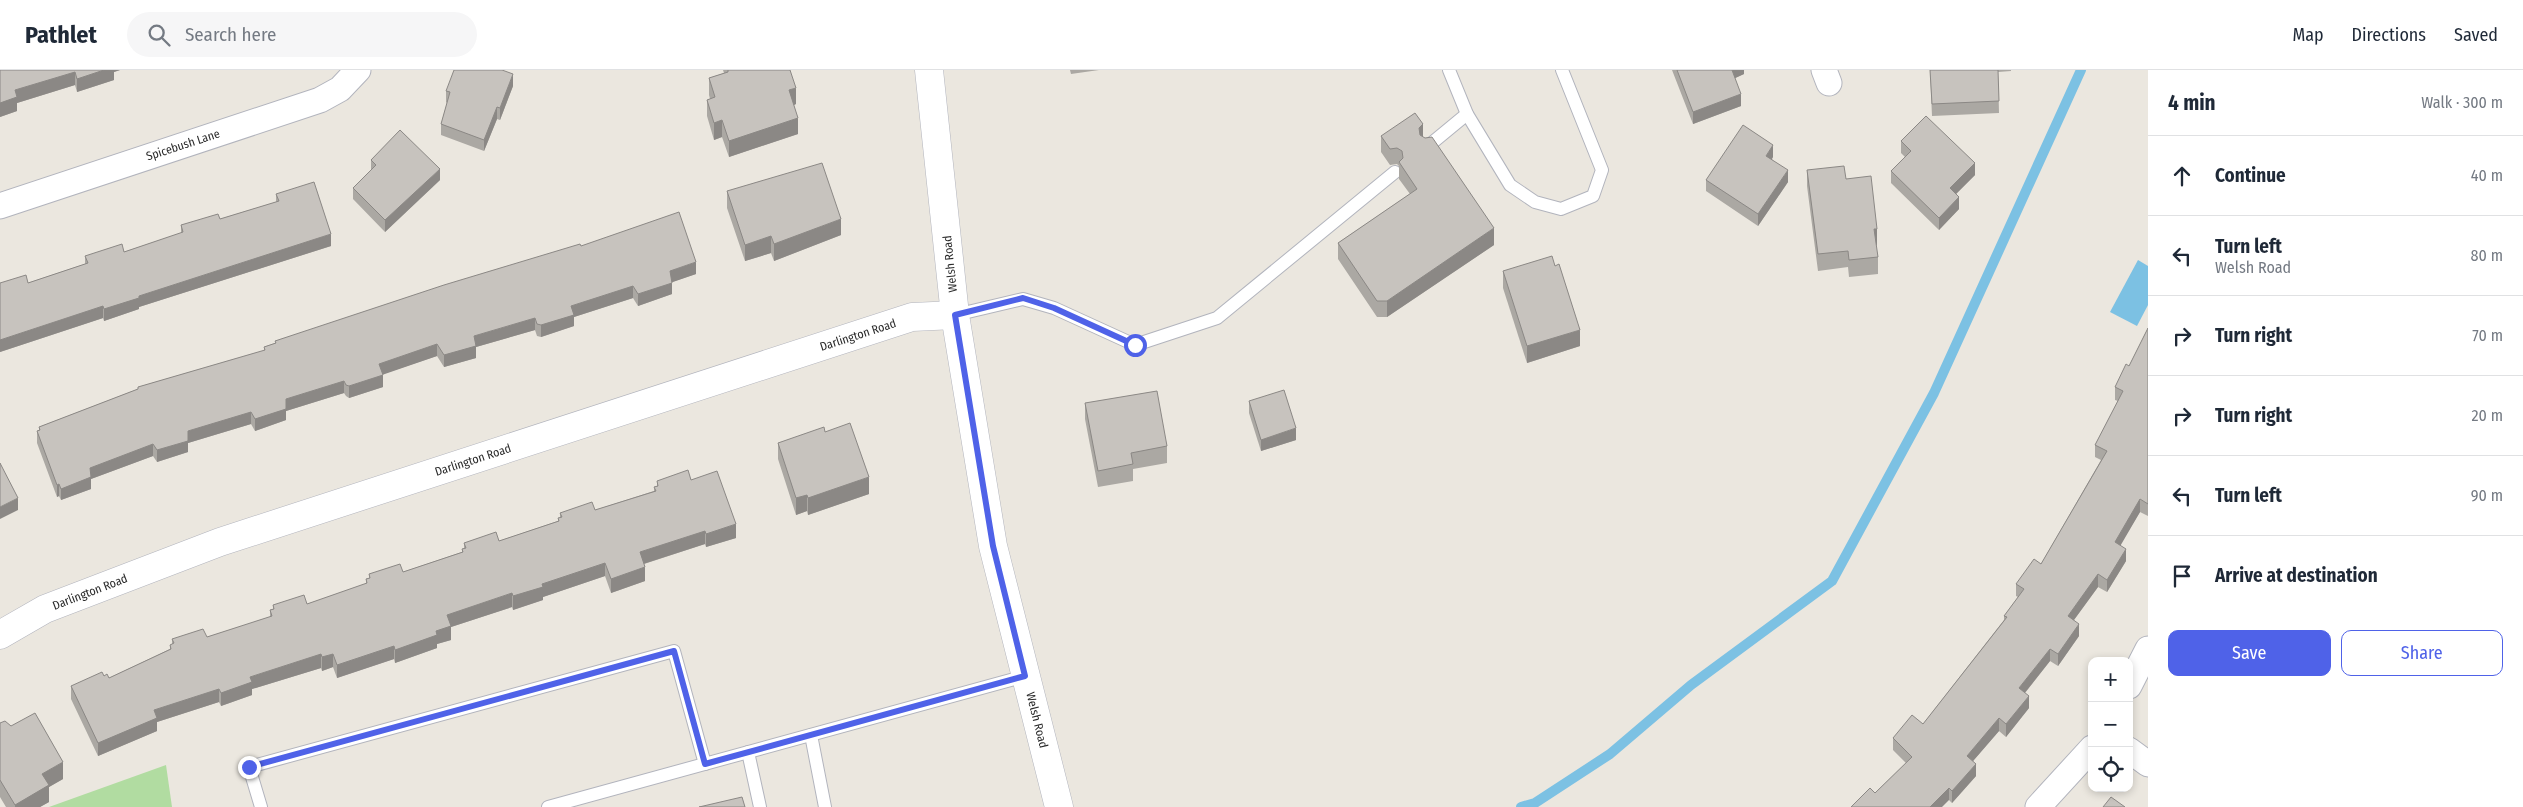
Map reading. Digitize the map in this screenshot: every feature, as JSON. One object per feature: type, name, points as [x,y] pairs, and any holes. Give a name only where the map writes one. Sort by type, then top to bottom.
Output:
[{"type":"street","name":"Spicebush Lane","points":[[0,206],[320,100],[340,89],[358,70]]},
{"type":"street","name":"Welsh Road","points":[[928,70],[955,315],[993,546],[1059,807]]},
{"type":"street","name":"Darlington Road","points":[[0,635],[45,609],[220,542],[912,317],[955,315]]},
{"type":"street","points":[[2133,678],[2148,649]]},
{"type":"street","points":[[2038,807],[2088,752]]},
{"type":"street","points":[[2133,753],[2148,764]]},
{"type":"lane","points":[[1449,70],[1467,114],[1510,184],[1535,202],[1561,209],[1593,196],[1602,170],[1562,70]]},
{"type":"lane","points":[[1427,146],[1467,114]]},
{"type":"lane","points":[[955,315],[1023,298],[1054,308],[1135,345],[1217,318],[1395,172]]},
{"type":"lane","points":[[261,807],[249,767],[674,651],[705,764]]},
{"type":"lane","points":[[548,807],[1025,676]]},
{"type":"lane","points":[[811,735],[825,807]]},
{"type":"lane","points":[[748,752],[760,807]]},
{"type":"green space","points":[[166,765],[172,807],[49,807]]},
{"type":"water","points":[[2138,260],[2148,266],[2148,305],[2137,326],[2110,312]]},
{"type":"building","points":[[0,70],[104,70],[77,79],[75,72],[15,90],[17,97],[0,103]]},
{"type":"building","points":[[454,70],[502,70],[513,74],[500,108],[497,107],[484,140],[441,124],[450,92],[446,91]]},
{"type":"building","points":[[728,70],[790,70],[796,88],[789,90],[798,118],[729,141],[722,120],[714,123],[707,100],[715,97],[709,78],[728,72]]},
{"type":"building","points":[[1677,70],[1732,70],[1741,94],[1693,112]]},
{"type":"building","points":[[1930,70],[1998,70],[1999,101],[1932,104]]},
{"type":"building","points":[[1415,113],[1423,124],[1419,128],[1420,135],[1425,138],[1432,137],[1494,228],[1387,301],[1377,301],[1338,243],[1417,189],[1399,162],[1403,158],[1402,151],[1397,148],[1390,149],[1381,136]]},
{"type":"building","points":[[1926,116],[1975,163],[1950,188],[1959,197],[1939,218],[1891,171],[1911,151],[1901,141]]},
{"type":"building","points":[[1743,125],[1773,145],[1766,156],[1788,170],[1758,214],[1706,180]]},
{"type":"building","points":[[400,130],[440,169],[385,220],[353,188],[376,165],[371,160]]},
{"type":"building","points":[[822,163],[841,219],[774,244],[771,236],[745,245],[727,191]]},
{"type":"building","points":[[1844,166],[1846,179],[1871,176],[1877,229],[1874,229],[1878,257],[1849,260],[1848,251],[1818,254],[1807,170]]},
{"type":"building","points":[[314,182],[331,234],[139,296],[139,298],[104,309],[103,306],[0,340],[0,283],[26,275],[28,283],[88,263],[85,256],[122,244],[124,252],[183,232],[181,225],[218,214],[220,219],[279,201],[276,194]]},
{"type":"building","points":[[679,212],[696,262],[670,271],[672,283],[638,294],[633,286],[571,306],[574,315],[541,325],[537,324],[535,318],[474,336],[476,346],[444,355],[437,344],[379,364],[383,375],[349,386],[344,381],[286,399],[286,409],[255,419],[251,412],[188,431],[188,441],[157,450],[153,444],[90,468],[91,477],[61,489],[59,484],[57,485],[37,431],[40,430],[39,427],[138,389],[138,387],[265,350],[264,347],[276,343],[275,341],[444,285],[580,244],[581,246]]},
{"type":"building","points":[[1552,256],[1555,266],[1559,264],[1580,330],[1527,346],[1503,271]]},
{"type":"building","points":[[2148,328],[2148,504],[2140,499],[2115,542],[2126,549],[2107,580],[2098,574],[2068,616],[2079,624],[2058,654],[2050,649],[2019,688],[2029,696],[2006,724],[1999,718],[1967,756],[1976,764],[1952,791],[1949,788],[1930,807],[1851,807],[1870,788],[1875,793],[1912,757],[1893,738],[1912,715],[1923,724],[2007,617],[2004,616],[2024,589],[2016,584],[2034,559],[2041,564],[2107,451],[2095,445],[2123,391],[2115,387],[2126,364],[2129,366]]},
{"type":"building","points":[[1284,390],[1296,428],[1261,440],[1249,401]]},
{"type":"building","points":[[1157,391],[1167,446],[1131,453],[1133,464],[1098,471],[1085,403]]},
{"type":"building","points":[[850,423],[869,477],[808,498],[807,495],[796,498],[778,443],[824,427],[825,432]]},
{"type":"building","points":[[0,463],[18,498],[0,507]]},
{"type":"building","points":[[688,470],[691,480],[717,471],[736,524],[706,534],[705,531],[640,552],[645,567],[611,579],[605,563],[542,584],[543,587],[513,596],[512,593],[447,615],[451,626],[436,631],[437,635],[395,650],[394,646],[337,665],[333,654],[322,657],[321,654],[250,677],[252,682],[221,693],[219,689],[154,710],[157,718],[98,743],[71,686],[102,672],[104,676],[107,674],[109,678],[171,649],[170,645],[174,643],[172,639],[203,629],[207,637],[272,616],[270,610],[274,609],[273,605],[304,595],[307,604],[367,583],[366,579],[370,578],[369,574],[400,564],[403,572],[463,552],[462,549],[466,548],[464,543],[496,532],[499,541],[559,521],[558,518],[562,517],[560,513],[592,502],[595,510],[656,491],[654,487],[658,486],[657,481]]},
{"type":"building","points":[[35,713],[63,762],[42,774],[49,785],[15,805],[0,780],[0,723],[5,721],[11,726]]},
{"type":"building","points":[[742,797],[745,807],[699,807]]},
{"type":"building","points":[[2111,797],[2125,807],[2103,807]]},
{"type":"waterway","points":[[1521,807],[1535,803],[1610,754],[1691,685],[1832,581],[1934,393],[2081,70]]},
{"type":"route","points":[[249,767],[674,651],[705,764],[1025,676],[993,546],[955,315],[1023,298],[1054,308],[1135,345]]}]
